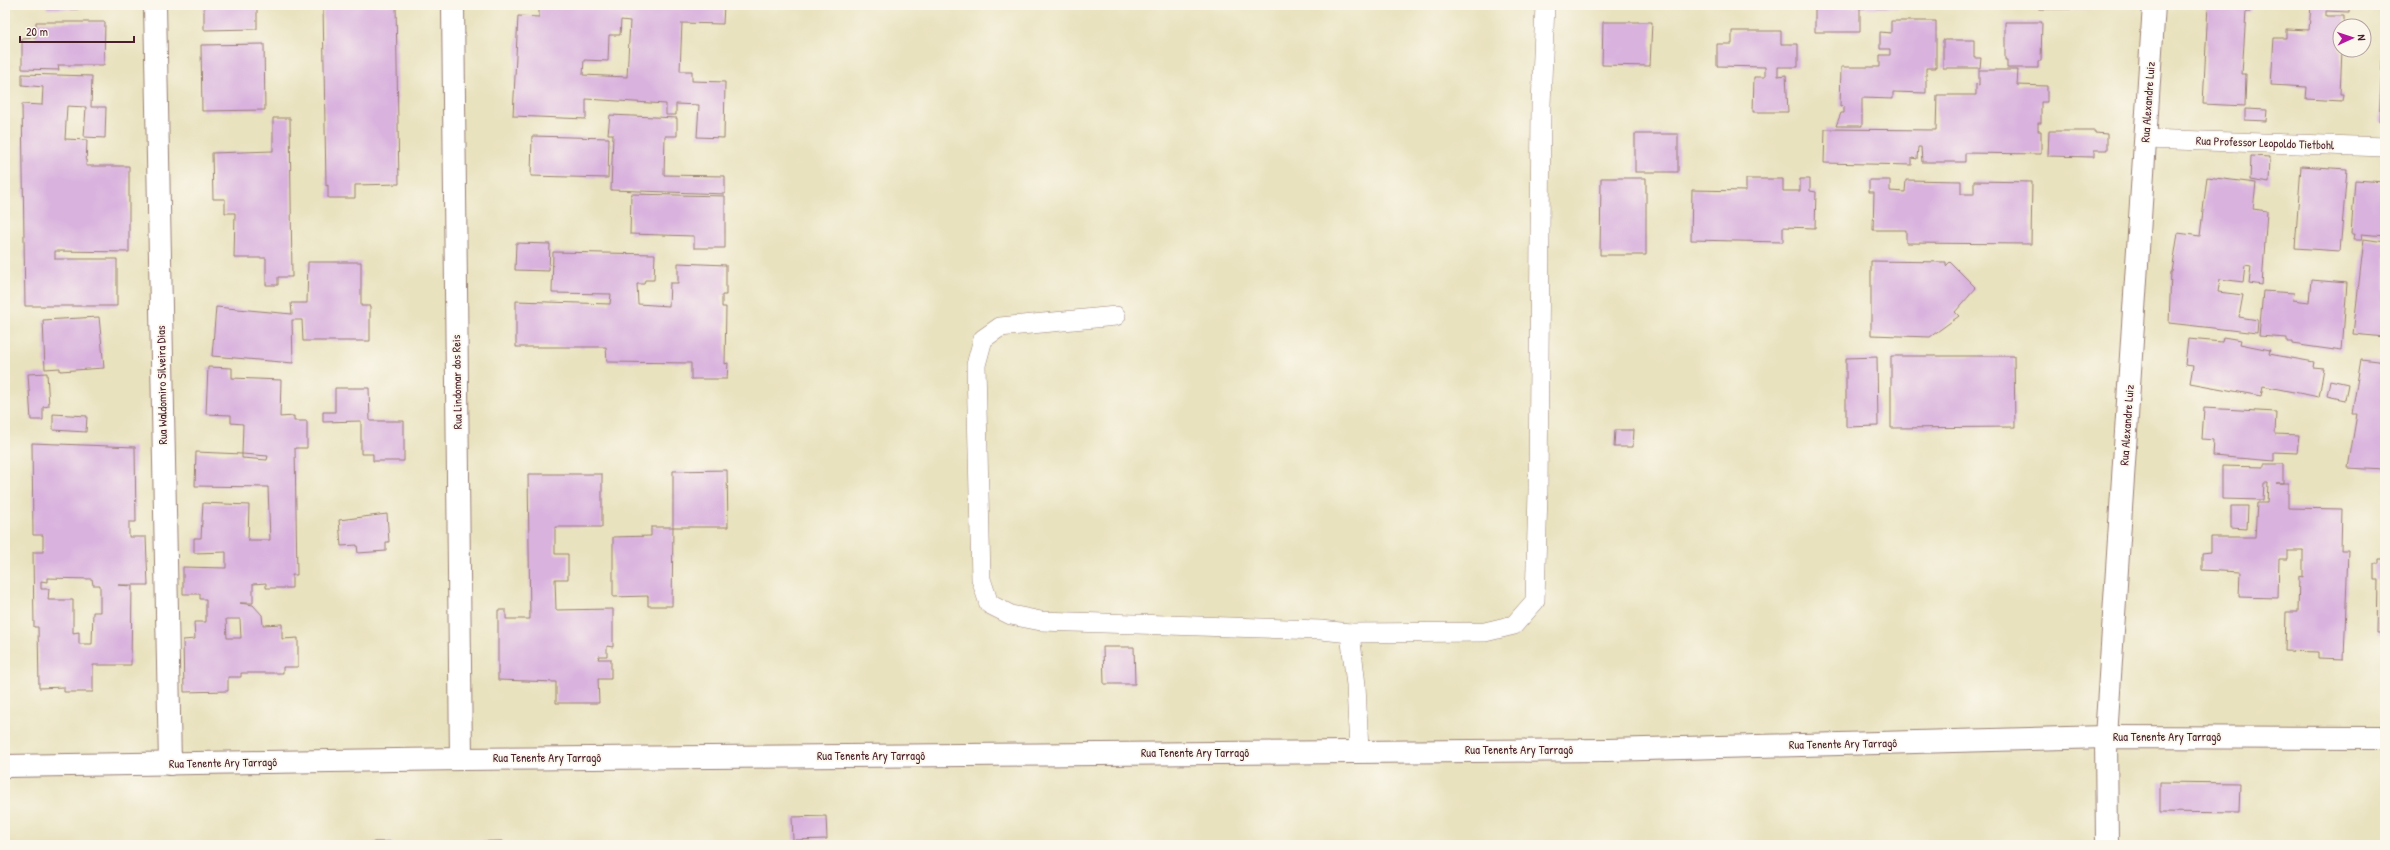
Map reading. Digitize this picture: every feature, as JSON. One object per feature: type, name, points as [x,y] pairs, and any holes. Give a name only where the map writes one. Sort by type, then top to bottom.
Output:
[{"type":"main road","name":"Rua Waldomiro Silveira Dias","points":[[155,5],[170,764]]},
{"type":"main road","name":"Rua Lindomar dos Reis","points":[[453,5],[461,759]]},
{"type":"main road","name":"Rua Alexandre Luiz","points":[[2106,845],[2106,737],[2154,5]]},
{"type":"main road","name":"Rua Tenente Ary Tarragô","points":[[5,766],[461,759],[1607,750],[2106,737],[2385,738]]},
{"type":"lane","points":[[1116,316],[1000,327],[983,339],[976,365],[981,580],[989,604],[1012,615],[1042,621],[1350,633],[1485,632],[1514,625],[1534,600],[1538,492],[1541,105],[1544,5]]},
{"type":"lane","name":"Rua Professor Leopoldo Tietbohl","points":[[2145,139],[2385,147]]},
{"type":"lane","points":[[1350,633],[1356,685],[1359,752]]},
{"type":"building","points":[[47,5],[78,5],[78,9],[47,9]]},
{"type":"building","points":[[204,5],[257,5],[257,29],[204,30]]},
{"type":"building","points":[[323,5],[396,5],[399,184],[355,185],[355,198],[328,198],[328,185],[326,186]]},
{"type":"building","points":[[539,5],[724,5],[723,24],[682,23],[680,71],[692,71],[692,81],[725,82],[724,138],[697,137],[699,105],[676,104],[676,115],[666,115],[666,104],[586,99],[586,119],[513,116],[518,16],[539,17]],"holes":[[[621,20],[630,21],[627,77],[583,75],[584,60],[608,61],[609,35],[620,35]]]},
{"type":"building","points":[[1857,5],[1898,5],[1898,8],[1860,8],[1860,32],[1815,32],[1815,7],[1857,7]]},
{"type":"building","points":[[2039,5],[2089,5],[2089,9],[2039,9]]},
{"type":"building","points":[[2208,5],[2251,5],[2250,12],[2246,12],[2242,74],[2246,74],[2245,106],[2203,104]]},
{"type":"building","points":[[2311,5],[2349,5],[2349,12],[2326,11],[2326,16],[2344,16],[2344,18],[2332,18],[2332,58],[2342,58],[2340,94],[2343,94],[2342,101],[2306,99],[2307,87],[2271,85],[2274,38],[2286,38],[2286,29],[2309,30]]},
{"type":"building","points":[[1891,21],[1936,21],[1936,68],[1926,68],[1926,93],[1893,92],[1893,99],[1862,98],[1862,126],[1836,126],[1841,113],[1844,113],[1844,106],[1840,107],[1841,67],[1880,67],[1880,55],[1890,55],[1890,49],[1880,49],[1880,32],[1891,33]]},
{"type":"building","points":[[36,22],[105,22],[104,65],[58,65],[59,70],[22,69],[22,39],[36,38]]},
{"type":"building","points":[[1603,22],[1652,22],[1650,66],[1602,65]]},
{"type":"building","points":[[2005,22],[2042,22],[2041,61],[2038,61],[2038,68],[2007,68],[2007,60],[2005,60]]},
{"type":"building","points":[[2384,25],[2385,122],[2379,122]]},
{"type":"building","points":[[1732,31],[1781,31],[1781,44],[1798,44],[1798,67],[1778,67],[1778,76],[1786,75],[1788,112],[1753,112],[1754,77],[1765,77],[1765,67],[1717,66],[1717,44],[1732,44]]},
{"type":"building","points":[[1943,40],[1974,40],[1974,58],[1981,58],[1980,68],[1943,68]]},
{"type":"building","points":[[264,44],[265,110],[202,111],[201,45]]},
{"type":"building","points":[[1979,70],[2018,70],[2017,85],[2047,86],[2047,102],[2041,102],[2041,123],[2038,123],[2038,131],[2041,131],[2041,154],[1965,153],[1965,162],[1922,162],[1921,147],[1918,147],[1917,159],[1912,158],[1912,165],[1824,163],[1825,129],[1936,130],[1937,95],[1976,95],[1976,84],[1979,85]]},
{"type":"building","points":[[22,74],[92,76],[91,107],[106,107],[105,138],[84,137],[86,107],[67,106],[65,139],[87,140],[86,166],[129,166],[129,252],[55,251],[55,259],[117,259],[117,306],[25,306],[22,104],[42,105],[43,87],[22,85]]},
{"type":"building","points":[[2245,109],[2267,110],[2266,121],[2245,120]]},
{"type":"building","points":[[610,115],[677,118],[677,136],[665,136],[664,175],[725,176],[725,194],[611,190],[613,134],[608,134]]},
{"type":"building","points":[[273,118],[290,118],[292,277],[278,277],[278,285],[266,285],[266,258],[234,258],[235,213],[225,213],[225,199],[213,199],[212,153],[273,151]]},
{"type":"building","points":[[2049,131],[2095,131],[2095,133],[2107,134],[2107,150],[2094,150],[2094,157],[2048,156]]},
{"type":"building","points":[[1635,134],[1678,134],[1678,172],[1635,172]]},
{"type":"building","points":[[532,136],[609,138],[608,178],[531,176]]},
{"type":"building","points":[[2251,156],[2270,157],[2269,183],[2250,180]]},
{"type":"building","points":[[2301,166],[2347,169],[2340,251],[2295,248]]},
{"type":"building","points":[[2207,177],[2256,183],[2253,209],[2267,211],[2262,285],[2249,283],[2251,266],[2245,265],[2243,282],[2220,279],[2218,292],[2243,295],[2239,317],[2258,320],[2257,333],[2169,323],[2171,272],[2178,233],[2200,236]]},
{"type":"building","points":[[1601,178],[1646,178],[1646,255],[1600,255]]},
{"type":"building","points":[[1746,179],[1783,179],[1783,191],[1800,191],[1800,179],[1810,179],[1810,191],[1816,192],[1815,228],[1783,227],[1783,242],[1691,240],[1692,190],[1746,191]]},
{"type":"building","points":[[1869,180],[1890,180],[1890,191],[1905,192],[1906,180],[1961,181],[1961,194],[1974,194],[1974,181],[2032,182],[2031,244],[1906,243],[1906,230],[1873,230],[1874,192],[1869,192]]},
{"type":"building","points":[[2355,180],[2385,182],[2385,236],[2361,234],[2362,240],[2353,240],[2354,234],[2351,234]]},
{"type":"building","points":[[631,194],[725,196],[725,248],[694,248],[694,236],[630,234]]},
{"type":"building","points":[[2364,239],[2385,242],[2385,337],[2353,334]]},
{"type":"building","points":[[516,243],[550,244],[549,271],[515,270]]},
{"type":"building","points":[[553,252],[655,254],[654,280],[645,280],[644,284],[637,284],[638,304],[669,306],[670,283],[678,283],[678,263],[726,265],[726,295],[722,295],[722,307],[726,307],[725,364],[728,363],[727,379],[691,379],[691,363],[607,362],[606,347],[516,347],[516,301],[610,304],[611,294],[552,293]]},
{"type":"building","points":[[1871,261],[1946,262],[1946,266],[1950,262],[1976,288],[1955,312],[1959,316],[1930,337],[1871,335]]},
{"type":"building","points":[[308,262],[361,262],[361,306],[370,306],[370,341],[303,341],[302,320],[292,320],[293,363],[212,356],[216,307],[292,314],[291,303],[307,303]]},
{"type":"building","points":[[2311,280],[2347,283],[2342,351],[2292,344],[2292,342],[2287,342],[2287,338],[2259,336],[2263,291],[2294,293],[2293,300],[2309,302]]},
{"type":"building","points":[[99,317],[104,368],[60,371],[60,368],[45,369],[43,320]]},
{"type":"building","points":[[2223,337],[2241,340],[2240,344],[2270,350],[2269,354],[2314,362],[2313,367],[2324,368],[2319,397],[2263,386],[2261,396],[2190,383],[2193,366],[2185,365],[2188,339],[2222,342]]},
{"type":"building","points":[[1891,356],[2014,356],[2015,427],[1891,428]]},
{"type":"building","points":[[1877,357],[1878,426],[1846,427],[1846,358]]},
{"type":"building","points":[[2361,359],[2385,362],[2385,470],[2348,468],[2357,414],[2352,414]]},
{"type":"building","points":[[208,367],[232,368],[232,378],[281,380],[280,417],[294,416],[294,421],[307,421],[307,448],[295,448],[297,575],[292,575],[292,588],[266,588],[266,583],[253,584],[253,603],[240,603],[253,605],[262,615],[263,625],[282,624],[282,639],[298,638],[298,667],[283,667],[283,673],[241,673],[241,677],[228,677],[228,691],[184,692],[183,640],[195,639],[194,622],[206,622],[206,599],[200,599],[200,594],[183,594],[183,567],[226,568],[226,552],[194,553],[194,538],[201,538],[203,503],[249,505],[248,540],[270,540],[268,487],[195,486],[196,452],[242,454],[243,424],[231,423],[231,415],[206,414]],"holes":[[[242,454],[268,456],[267,460],[242,458]],[[226,619],[240,619],[241,638],[227,638]]]},
{"type":"building","points":[[47,373],[49,406],[43,407],[43,420],[31,420],[28,374]]},
{"type":"building","points":[[2330,380],[2348,384],[2345,400],[2327,396]]},
{"type":"building","points":[[335,388],[369,388],[370,421],[404,421],[404,461],[373,461],[373,454],[361,454],[361,421],[323,422],[323,412],[335,412]]},
{"type":"building","points":[[2204,408],[2276,412],[2275,434],[2299,435],[2297,453],[2274,452],[2274,461],[2213,456],[2214,440],[2202,439]]},
{"type":"building","points":[[53,414],[87,416],[86,432],[53,430]]},
{"type":"building","points":[[1615,430],[1634,430],[1633,447],[1614,447]]},
{"type":"building","points":[[32,443],[135,447],[136,522],[129,522],[129,537],[146,537],[148,585],[118,585],[132,586],[131,665],[93,665],[93,692],[64,692],[64,687],[39,688],[38,627],[34,627],[33,552],[43,552],[43,535],[33,535]],"holes":[[[47,578],[92,579],[93,585],[100,585],[100,612],[93,612],[92,644],[79,644],[79,632],[73,633],[73,600],[48,600],[49,589],[41,589],[41,581],[47,582]]]},
{"type":"building","points":[[2264,464],[2283,464],[2283,483],[2288,483],[2288,508],[2342,509],[2341,550],[2348,550],[2344,659],[2318,658],[2318,652],[2285,651],[2286,612],[2298,612],[2299,576],[2303,577],[2303,551],[2287,551],[2287,559],[2279,559],[2278,598],[2239,597],[2240,572],[2202,570],[2202,553],[2211,552],[2211,537],[2255,537],[2257,503],[2267,503],[2268,483],[2264,483],[2263,500],[2222,499],[2222,466],[2264,467]]},
{"type":"building","points":[[727,470],[728,527],[673,527],[673,471]]},
{"type":"building","points":[[528,474],[602,474],[602,527],[555,527],[555,554],[568,554],[568,579],[555,579],[556,610],[613,609],[613,647],[607,646],[607,656],[599,656],[598,659],[611,659],[611,679],[598,679],[599,703],[556,703],[556,682],[498,680],[498,610],[506,610],[506,619],[530,619]]},
{"type":"building","points":[[2231,506],[2248,506],[2247,529],[2231,528]]},
{"type":"building","points":[[387,514],[389,542],[386,542],[386,551],[358,553],[357,545],[341,546],[339,520]]},
{"type":"building","points":[[651,527],[673,527],[672,606],[648,606],[648,596],[613,597],[613,537],[651,536]]},
{"type":"building","points":[[2379,559],[2385,559],[2385,633],[2377,633],[2378,580],[2374,580],[2374,564],[2379,564]]},
{"type":"building","points":[[1103,647],[1134,647],[1135,684],[1104,684]]},
{"type":"building","points":[[2160,782],[2240,783],[2239,813],[2160,812]]},
{"type":"building","points":[[826,816],[827,839],[793,840],[792,817]]},
{"type":"building","points":[[503,841],[503,845],[466,845],[466,842]]},
{"type":"building","points":[[374,842],[392,842],[392,845],[374,845]]}]
